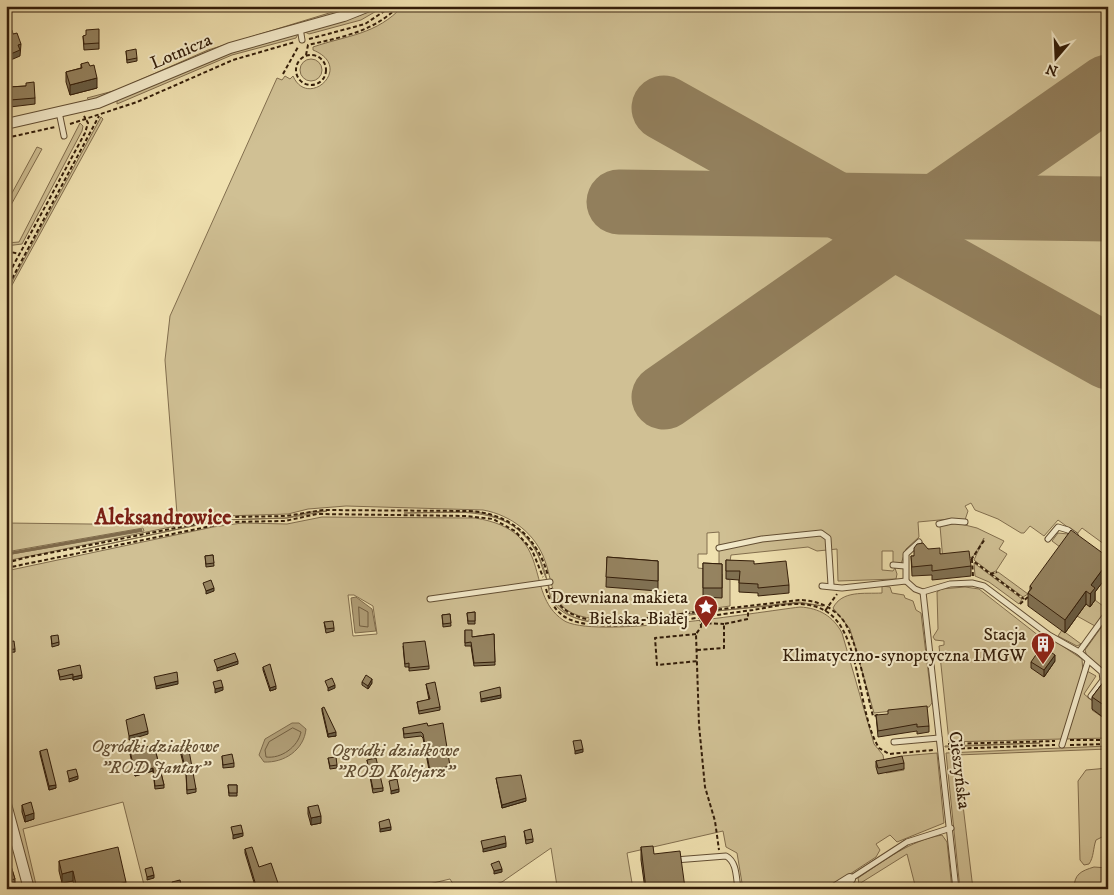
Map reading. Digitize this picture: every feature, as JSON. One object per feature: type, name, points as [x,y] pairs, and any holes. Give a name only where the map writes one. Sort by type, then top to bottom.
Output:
[{"type":"street","name":"Lotnicza","points":[[6,124],[98,103],[230,48],[344,16],[369,6]]},
{"type":"street","points":[[6,804],[11,833],[30,889]]},
{"type":"street","name":"Cieszyńska","points":[[839,888],[850,879]]},
{"type":"lane","points":[[300,28],[302,40]]},
{"type":"lane","points":[[59,112],[64,136]]},
{"type":"lane","points":[[939,524],[952,521],[965,522]]},
{"type":"lane","points":[[1048,539],[1055,529],[1062,527],[1084,542]]},
{"type":"lane","points":[[719,548],[762,539],[821,533],[828,538],[831,585]]},
{"type":"lane","points":[[906,582],[906,554],[919,542]]},
{"type":"lane","points":[[893,566],[905,566]]},
{"type":"lane","points":[[430,599],[547,582]]},
{"type":"lane","points":[[822,586],[831,585],[842,588],[906,582],[915,589],[924,592],[941,585],[978,584],[1049,635],[1079,652],[1102,672],[1104,676],[1091,696]]},
{"type":"lane","name":"Cieszyńska","points":[[850,879],[907,842],[951,828],[935,704],[924,592]]},
{"type":"lane","points":[[1079,652],[1108,612]]},
{"type":"lane","points":[[1062,743],[1088,661]]},
{"type":"lane","points":[[894,742],[940,738]]},
{"type":"lane","points":[[951,828],[956,889]]},
{"type":"lane","points":[[670,860],[720,855],[732,859],[738,889]]},
{"type":"path","points":[[6,138],[86,119],[136,102],[233,60],[365,24],[392,6]]},
{"type":"path","points":[[306,55],[316,56],[326,67],[325,77],[318,84],[303,84],[296,76],[298,61],[306,55],[308,45],[366,31],[399,6]]},
{"type":"path","points":[[283,74],[302,40]]},
{"type":"path","points":[[6,290],[99,114]]},
{"type":"path","points":[[6,280],[9,271],[85,133],[88,123],[86,119]]},
{"type":"path","points":[[6,250],[20,254]]},
{"type":"path","points":[[9,271],[15,274]]},
{"type":"path","points":[[6,563],[231,517],[286,516],[323,510],[469,511],[498,516],[524,532],[542,556],[551,601],[558,611],[569,619],[580,623],[614,626],[801,604],[813,605],[825,611],[836,620],[844,632],[879,748],[889,754],[941,747],[1108,740]]},
{"type":"path","points":[[6,568],[231,522],[285,521],[317,514],[467,516],[493,519],[515,531],[532,550],[560,607],[572,616],[621,621],[799,600],[812,601],[828,607],[842,620],[847,628],[873,716],[882,715]]},
{"type":"path","points":[[980,578],[973,577],[971,560],[984,539]]},
{"type":"path","points":[[971,560],[1024,599]]},
{"type":"path","points":[[990,574],[997,572]]},
{"type":"path","points":[[825,611],[842,588]]},
{"type":"path","points":[[1012,600],[1019,605],[1030,595]]},
{"type":"path","points":[[702,623],[724,624],[748,619],[748,610]]},
{"type":"path","points":[[700,611],[702,623],[696,634],[699,725],[705,779],[715,821],[720,855]]},
{"type":"path","points":[[697,650],[724,648],[724,624]]},
{"type":"path","points":[[696,634],[655,638],[657,665],[698,661]]},
{"type":"path","points":[[941,747],[1062,743],[1108,744]]},
{"type":"green space","points":[[352,6],[361,6],[90,101],[87,98],[117,90],[208,50]]},
{"type":"green space","points":[[377,6],[385,6],[361,20],[309,34],[305,32],[361,15]]},
{"type":"green space","points":[[403,6],[1108,6],[1108,547],[1082,528],[1077,534],[1058,520],[1044,536],[1030,526],[1024,533],[1021,533],[998,519],[975,510],[971,503],[965,506],[968,511],[965,520],[950,519],[918,522],[919,537],[906,549],[901,564],[893,564],[893,551],[882,551],[882,570],[893,571],[895,568],[896,579],[838,581],[837,549],[817,551],[808,547],[731,555],[727,579],[730,580],[730,606],[672,615],[626,619],[586,617],[565,609],[553,590],[541,551],[529,534],[513,521],[483,510],[346,506],[308,509],[288,514],[224,516],[6,561],[6,555],[144,531],[143,528],[6,552],[6,523],[172,525],[177,514],[165,360],[170,316],[277,78],[282,80],[285,76],[290,79],[293,76],[300,85],[308,89],[317,87],[329,75],[330,66],[325,57],[313,50],[313,47],[372,29],[393,16]],"holes":[[[719,532],[719,573],[722,574],[722,597],[707,569],[698,568],[698,554],[707,554],[707,533]]]},
{"type":"green space","points":[[298,34],[296,38],[232,55],[117,104],[117,100],[232,52]]},
{"type":"green space","points":[[307,59],[315,59],[322,66],[322,74],[315,81],[307,81],[300,74],[300,66]]},
{"type":"green space","points":[[101,117],[103,119],[6,296],[8,289]]},
{"type":"green space","points":[[80,123],[83,126],[82,131],[22,244],[6,246],[6,243],[19,242]]},
{"type":"green space","points":[[37,147],[42,149],[6,214],[6,204]]},
{"type":"green space","points":[[327,511],[287,518],[310,512]]},
{"type":"green space","points":[[459,512],[475,512],[489,515],[506,522],[491,516]]},
{"type":"green space","points":[[322,517],[475,518],[501,525],[518,535],[528,549],[543,594],[551,608],[563,620],[580,625],[606,627],[676,623],[800,607],[819,611],[830,618],[842,633],[874,744],[883,755],[886,773],[904,770],[902,756],[937,753],[944,823],[897,842],[890,835],[876,844],[880,850],[876,857],[827,889],[743,889],[737,853],[726,847],[723,831],[627,853],[633,889],[563,889],[557,887],[554,889],[557,886],[551,848],[502,882],[480,889],[456,889],[450,879],[429,884],[430,889],[145,889],[123,802],[23,829],[37,889],[33,889],[6,791],[6,571],[213,527],[242,523],[287,524]],"holes":[[[348,595],[354,595],[373,606],[377,634],[353,636]]]},
{"type":"green space","points":[[957,523],[977,528],[1004,541],[999,549],[1007,554],[996,571],[991,573],[974,560],[984,538],[973,557],[943,561],[940,526]]},
{"type":"green space","points":[[1058,533],[1068,534],[1073,537],[1064,550],[1052,541]]},
{"type":"green space","points":[[974,563],[1022,599],[1019,604],[989,582],[975,576]]},
{"type":"green space","points":[[998,572],[1028,594],[1023,597],[992,574]]},
{"type":"green space","points":[[548,584],[558,605],[572,616],[567,615],[554,603]]},
{"type":"green space","points":[[882,586],[890,587],[892,593],[904,595],[905,598],[913,601],[916,610],[921,613],[932,703],[929,707],[874,713],[850,629],[833,608],[842,598],[854,594],[882,593]]},
{"type":"green space","points":[[965,587],[979,589],[1048,643],[1052,639],[1082,659],[1083,673],[1062,739],[949,742],[939,646],[944,645],[944,641],[935,640],[933,637],[938,629],[937,592],[941,589]]},
{"type":"green space","points":[[1095,600],[1107,609],[1095,626],[1077,616],[1086,604],[1090,607]]},
{"type":"green space","points":[[799,602],[823,606],[799,603],[707,612]]},
{"type":"green space","points":[[679,614],[698,614],[614,623]]},
{"type":"green space","points":[[1108,618],[1108,673],[1087,657],[1085,650]]},
{"type":"green space","points":[[1062,630],[1081,644],[1077,646],[1058,636]]},
{"type":"green space","points":[[1087,671],[1096,676],[1084,694],[1096,704],[1092,710],[1108,721],[1108,738],[1065,739]]},
{"type":"green space","points":[[1040,743],[945,747],[945,746]]},
{"type":"green space","points":[[1108,746],[1108,749],[957,755],[973,889],[960,889],[946,753]]},
{"type":"green space","points":[[1108,768],[1108,834],[1096,840],[1091,861],[1089,864],[1084,865],[1080,860],[1078,781],[1086,770]]},
{"type":"green space","points":[[942,835],[947,842],[952,889],[916,889],[907,854],[859,884],[858,878],[908,846]]},
{"type":"green space","points":[[1094,867],[1108,868],[1108,889],[1074,889],[1075,880],[1079,874]]},
{"type":"water","points":[[356,597],[372,609],[376,631],[355,633],[351,598]]},
{"type":"water","points":[[292,723],[299,723],[306,729],[297,749],[286,758],[264,762],[259,755],[265,739]]},
{"type":"building","points":[[99,29],[99,43],[84,44],[83,36],[86,35],[86,30]]},
{"type":"building","points":[[12,30],[13,34],[17,33],[21,44],[18,45],[20,50],[6,56],[6,32]]},
{"type":"building","points":[[136,49],[137,58],[127,60],[126,51]]},
{"type":"building","points":[[88,62],[90,66],[94,65],[97,78],[70,85],[66,72],[82,68],[81,64]]},
{"type":"building","points":[[34,82],[35,98],[10,100],[9,87],[26,86],[26,83]]},
{"type":"building","points":[[1071,530],[1108,557],[1108,562],[1091,585],[1095,588],[1090,594],[1086,591],[1065,620],[1028,593],[1032,588],[1030,586]]},
{"type":"building","points":[[923,543],[928,549],[940,548],[940,554],[969,551],[971,566],[932,571],[932,565],[912,567],[911,556],[914,556],[914,548],[917,544]]},
{"type":"building","points":[[213,555],[214,563],[206,564],[205,556]]},
{"type":"building","points":[[607,557],[658,561],[658,581],[606,577]]},
{"type":"building","points":[[726,560],[754,561],[754,564],[786,561],[789,585],[758,588],[758,584],[739,583],[740,571],[726,571]]},
{"type":"building","points":[[703,563],[722,564],[722,588],[703,588]]},
{"type":"building","points":[[211,580],[214,588],[206,591],[203,583]]},
{"type":"building","points":[[475,612],[475,621],[468,621],[467,613]]},
{"type":"building","points":[[450,614],[451,623],[443,624],[442,615]]},
{"type":"building","points":[[333,621],[334,628],[326,629],[324,622]]},
{"type":"building","points":[[465,630],[472,630],[472,637],[494,634],[495,662],[474,663],[471,642],[465,643]]},
{"type":"building","points":[[58,635],[59,642],[52,644],[51,636]]},
{"type":"building","points":[[14,641],[15,649],[6,650],[6,642]]},
{"type":"building","points":[[425,641],[429,666],[409,668],[409,663],[405,664],[403,643]]},
{"type":"building","points":[[1042,646],[1055,655],[1044,670],[1031,662]]},
{"type":"building","points":[[235,653],[238,661],[217,668],[214,660]]},
{"type":"building","points":[[270,664],[276,686],[270,688],[263,667]]},
{"type":"building","points":[[80,665],[82,675],[73,677],[73,674],[60,677],[58,670]]},
{"type":"building","points":[[177,672],[178,681],[156,686],[154,677]]},
{"type":"building","points":[[366,675],[372,679],[368,686],[362,682]]},
{"type":"building","points":[[1108,676],[1108,708],[1092,697]]},
{"type":"building","points":[[332,678],[335,685],[328,688],[325,681]]},
{"type":"building","points":[[221,680],[223,687],[215,689],[213,682]]},
{"type":"building","points":[[435,682],[440,707],[419,711],[417,702],[430,699],[426,684]]},
{"type":"building","points":[[500,687],[501,695],[481,699],[480,692]]},
{"type":"building","points":[[927,706],[929,726],[917,727],[917,724],[878,731],[876,715],[888,714],[888,710]]},
{"type":"building","points":[[324,707],[336,732],[328,734],[322,708]]},
{"type":"building","points":[[144,714],[148,731],[129,736],[126,720]]},
{"type":"building","points":[[427,723],[428,726],[443,723],[450,766],[430,771],[423,734],[421,732],[404,734],[403,728]]},
{"type":"building","points":[[581,740],[583,749],[575,751],[573,741]]},
{"type":"building","points":[[154,745],[164,785],[155,786],[153,768],[135,773],[130,751]]},
{"type":"building","points":[[188,745],[196,789],[187,790],[186,771],[180,747]]},
{"type":"building","points":[[47,749],[56,785],[49,786],[40,751]]},
{"type":"building","points":[[232,754],[234,763],[223,765],[222,756]]},
{"type":"building","points":[[902,756],[904,763],[878,768],[876,761]]},
{"type":"building","points":[[336,757],[337,765],[330,766],[328,758]]},
{"type":"building","points":[[376,758],[383,788],[373,789],[367,760]]},
{"type":"building","points":[[76,769],[78,776],[69,779],[67,771]]},
{"type":"building","points":[[521,775],[526,798],[502,805],[496,778]]},
{"type":"building","points":[[397,779],[399,789],[391,791],[389,781]]},
{"type":"building","points":[[228,785],[237,785],[237,793],[229,793]]},
{"type":"building","points":[[31,802],[34,813],[25,816],[22,805]]},
{"type":"building","points":[[318,805],[321,816],[311,818],[308,807]]},
{"type":"building","points":[[389,819],[391,827],[380,829],[379,822]]},
{"type":"building","points":[[241,825],[243,833],[233,835],[231,827]]},
{"type":"building","points":[[531,829],[533,839],[526,840],[524,831]]},
{"type":"building","points":[[505,836],[506,843],[483,849],[481,841]]},
{"type":"building","points":[[653,846],[654,854],[680,851],[685,888],[693,887],[693,889],[646,889],[641,847]]},
{"type":"building","points":[[118,847],[126,882],[99,889],[77,889],[73,871],[62,874],[59,861]]},
{"type":"building","points":[[252,847],[259,867],[271,863],[279,886],[257,889],[245,849]]},
{"type":"building","points":[[6,850],[15,879],[6,881]]},
{"type":"building","points":[[499,861],[502,869],[494,871],[491,864]]},
{"type":"building","points":[[152,867],[154,875],[147,877],[145,869]]},
{"type":"building","points":[[180,880],[182,889],[174,889],[172,882]]},
{"type":"waterway","points":[[6,554],[141,530]]},
{"type":"runway","points":[[664,397],[1108,87]]},
{"type":"runway","points":[[664,108],[1108,357]]},
{"type":"runway","points":[[619,202],[1108,209]]},
{"type":"place","name":"Drewniana makieta Bielska-Białej","points":[[706,628]]},
{"type":"place","name":"Stacja Klimatyczno-synoptyczna IMGW","points":[[1043,665]]},
{"type":"district","name":"Aleksandrowice","points":[[163,516]]},
{"type":"park label","name":"Ogródki działkowe \"ROD Jantar\"","points":[[155,756]]},
{"type":"park label","name":"Ogródki działkowe \"ROD Kolejarz\"","points":[[395,760]]}]
